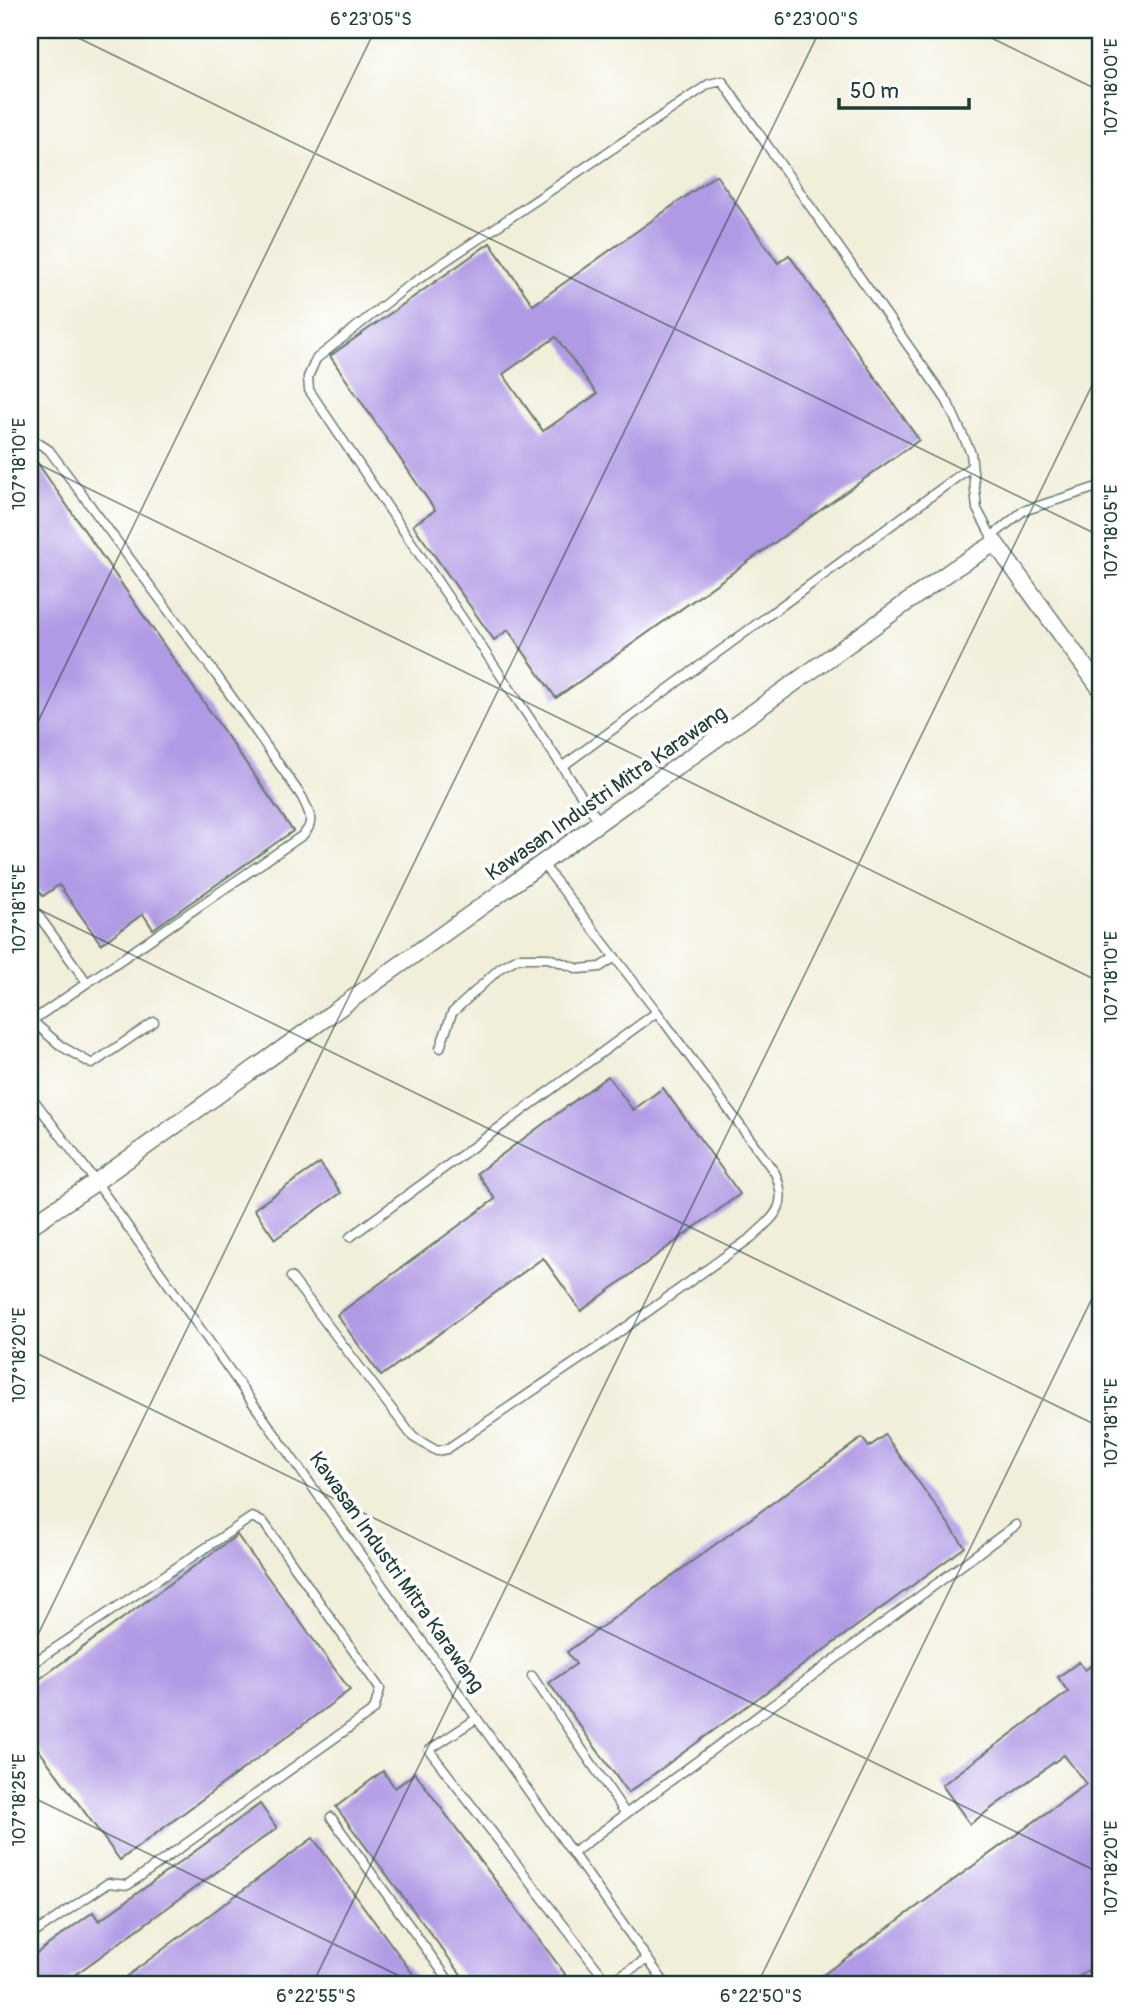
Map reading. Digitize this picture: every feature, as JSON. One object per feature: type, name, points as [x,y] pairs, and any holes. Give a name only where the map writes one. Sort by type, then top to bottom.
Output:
[{"type":"street","points":[[993,540],[1100,688]]},
{"type":"street","name":"Kawasan Industri Mitra Karawang","points":[[30,1226],[96,1182],[993,540]]},
{"type":"lane","points":[[600,822],[309,390],[308,377],[316,359],[404,289],[709,84],[722,81],[947,401],[963,432],[972,467],[977,509],[993,540],[1023,511],[1100,486]]},
{"type":"lane","points":[[30,443],[35,441],[49,450],[217,676],[302,797],[312,818],[309,829],[303,835],[86,981],[51,1010],[31,1021],[61,1046],[92,1063],[154,1023]]},
{"type":"lane","points":[[563,766],[972,467]]},
{"type":"lane","points":[[291,1277],[413,1437],[437,1451],[457,1445],[752,1237],[772,1219],[780,1206],[781,1185],[657,1012],[542,863]]},
{"type":"lane","points":[[30,904],[86,981]]},
{"type":"lane","points":[[440,1048],[452,1013],[500,968],[518,958],[548,958],[579,969],[600,967],[615,957]]},
{"type":"lane","points":[[350,1237],[657,1012]]},
{"type":"lane","name":"Kawasan Industri Mitra Karawang","points":[[30,1095],[96,1182],[666,1985]]},
{"type":"lane","points":[[30,1665],[252,1517],[264,1522],[380,1689],[374,1710],[191,1843],[128,1885],[108,1883],[30,1936]]},
{"type":"lane","points":[[573,1853],[1016,1525]]},
{"type":"lane","points":[[532,1676],[626,1814]]},
{"type":"lane","points":[[476,1719],[429,1750],[606,1984],[648,1959]]},
{"type":"lane","points":[[331,1817],[452,1985]]},
{"type":"building","points":[[716,175],[778,263],[789,255],[919,440],[556,698],[508,630],[494,640],[413,525],[435,510],[330,356],[490,243],[533,305]],"holes":[[[556,337],[597,394],[543,431],[503,374]]]},
{"type":"building","points":[[30,452],[293,831],[153,929],[143,914],[101,944],[59,885],[43,896],[30,878]]},
{"type":"building","points":[[608,1076],[633,1110],[663,1088],[740,1194],[581,1311],[543,1258],[381,1376],[337,1315],[495,1199],[477,1173]]},
{"type":"building","points":[[320,1163],[341,1193],[275,1239],[254,1209]]},
{"type":"building","points":[[885,1435],[965,1547],[628,1793],[549,1683],[576,1664],[567,1652],[862,1438],[869,1447]]},
{"type":"building","points":[[237,1535],[350,1690],[120,1860],[30,1738],[30,1686]]},
{"type":"building","points":[[1100,1659],[1100,1961],[1068,1985],[809,1985],[1086,1784],[1064,1755],[970,1824],[942,1785],[1068,1692],[1058,1677],[1079,1662],[1085,1670]]},
{"type":"building","points":[[383,1771],[395,1788],[415,1773],[565,1974],[550,1985],[469,1985],[336,1807]]},
{"type":"building","points":[[260,1804],[277,1828],[61,1985],[30,1985],[30,1958],[93,1912],[99,1921]]},
{"type":"building","points":[[313,1838],[421,1985],[115,1985]]}]
